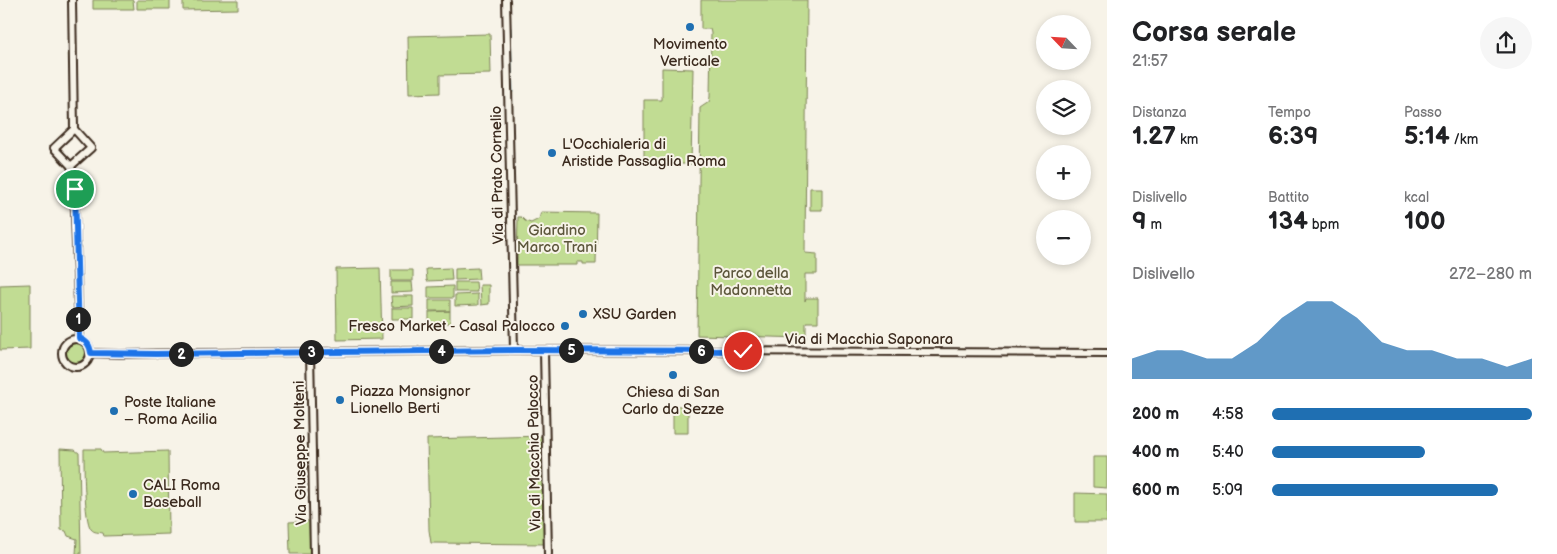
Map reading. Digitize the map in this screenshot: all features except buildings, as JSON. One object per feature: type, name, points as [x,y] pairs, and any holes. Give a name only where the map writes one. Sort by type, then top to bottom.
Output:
[{"type":"street","points":[[71,166],[91,148],[74,130],[72,0]]},
{"type":"street","name":"Via di Prato Cornelio","points":[[506,0],[514,350]]},
{"type":"street","points":[[74,130],[54,148],[71,166],[75,184],[79,338]]},
{"type":"street","points":[[79,338],[86,342],[91,349],[91,353],[88,362],[80,367],[72,367],[62,356],[63,346],[70,340],[79,338]]},
{"type":"street","name":"Via di Macchia Saponara","points":[[91,353],[514,350],[1107,353]]},
{"type":"street","name":"Via di Macchia Palocco","points":[[544,351],[548,554]]},
{"type":"street","name":"Via Giuseppe Molteni","points":[[310,352],[314,554]]},
{"type":"street","points":[[310,366],[322,352]]},
{"type":"green space","points":[[93,0],[133,0],[134,9],[93,9]]},
{"type":"green space","points":[[137,0],[170,0],[170,9],[137,9]]},
{"type":"green space","points":[[183,0],[238,0],[238,9],[183,10]]},
{"type":"green space","name":"Parco della Madonnetta","points":[[701,0],[807,0],[805,253],[817,254],[817,274],[805,274],[805,301],[806,298],[818,298],[818,322],[806,322],[806,338],[697,335],[700,108],[709,102],[710,97],[711,33],[710,29],[701,29]]},
{"type":"green space","points":[[490,34],[491,74],[440,75],[440,93],[409,94],[408,36]]},
{"type":"green space","points":[[662,68],[693,69],[691,164],[644,164],[644,100],[662,100]]},
{"type":"green space","points":[[810,188],[822,188],[822,210],[810,210]]},
{"type":"green space","name":"Giardino Marco Trani","points":[[541,212],[597,213],[596,264],[577,262],[577,265],[517,265],[518,217],[531,223],[539,219]]},
{"type":"green space","points":[[380,268],[382,339],[337,340],[336,269]]},
{"type":"green space","points":[[451,268],[452,280],[427,281],[426,269]]},
{"type":"green space","points":[[478,268],[479,279],[455,280],[455,269]]},
{"type":"green space","points":[[391,270],[413,270],[413,281],[391,281]]},
{"type":"green space","points":[[391,282],[412,282],[413,292],[391,293]]},
{"type":"green space","points":[[455,282],[476,282],[477,292],[455,292]]},
{"type":"green space","points":[[30,284],[30,349],[0,350],[0,285]]},
{"type":"green space","points":[[480,285],[489,285],[489,304],[481,305]]},
{"type":"green space","points":[[453,286],[453,298],[428,298],[428,287]]},
{"type":"green space","points":[[478,294],[478,305],[455,306],[455,295]]},
{"type":"green space","points":[[391,296],[413,296],[413,306],[392,307]]},
{"type":"green space","points":[[429,300],[450,300],[450,311],[429,311]]},
{"type":"green space","points":[[392,308],[413,308],[413,319],[392,319]]},
{"type":"green space","points":[[450,311],[450,323],[429,323],[429,312]]},
{"type":"green space","points":[[76,341],[84,344],[87,352],[84,360],[76,363],[68,360],[65,352],[68,344]]},
{"type":"green space","points":[[673,406],[688,406],[688,433],[673,433]]},
{"type":"green space","points":[[546,436],[547,544],[431,543],[427,439]]},
{"type":"green space","points":[[60,449],[75,450],[79,453],[81,554],[76,554],[77,539],[68,536],[66,531],[61,530]]},
{"type":"green space","points":[[84,449],[101,449],[103,453],[168,451],[169,534],[104,536],[103,533],[95,532],[91,529],[86,504]]},
{"type":"green space","points":[[1093,457],[1107,457],[1107,488],[1093,487]]},
{"type":"green space","points":[[1075,493],[1107,494],[1107,522],[1075,522]]},
{"type":"green space","points":[[309,521],[310,554],[290,554],[289,522]]},
{"type":"waterway","points":[[511,28],[513,92]]},
{"type":"place","name":"Movimento Verticale","points":[[690,27]]},
{"type":"place","name":"L'Occhialeria di Aristide Passaglia Roma","points":[[552,153]]},
{"type":"place","name":"XSU Garden","points":[[583,314]]},
{"type":"place","name":"Fresco Market - Casal Palocco","points":[[565,326]]},
{"type":"place","name":"Chiesa di San Carlo da Sezze","points":[[673,375]]},
{"type":"place","name":"Piazza Monsignor Lionello Berti","points":[[340,400]]},
{"type":"place","name":"Poste Italiane – Roma Acilia","points":[[114,411]]},
{"type":"place","name":"CALI Roma Baseball","points":[[133,494]]},
{"type":"route","points":[[75,189],[79,338],[89,345],[91,353],[514,350],[743,351]]}]
